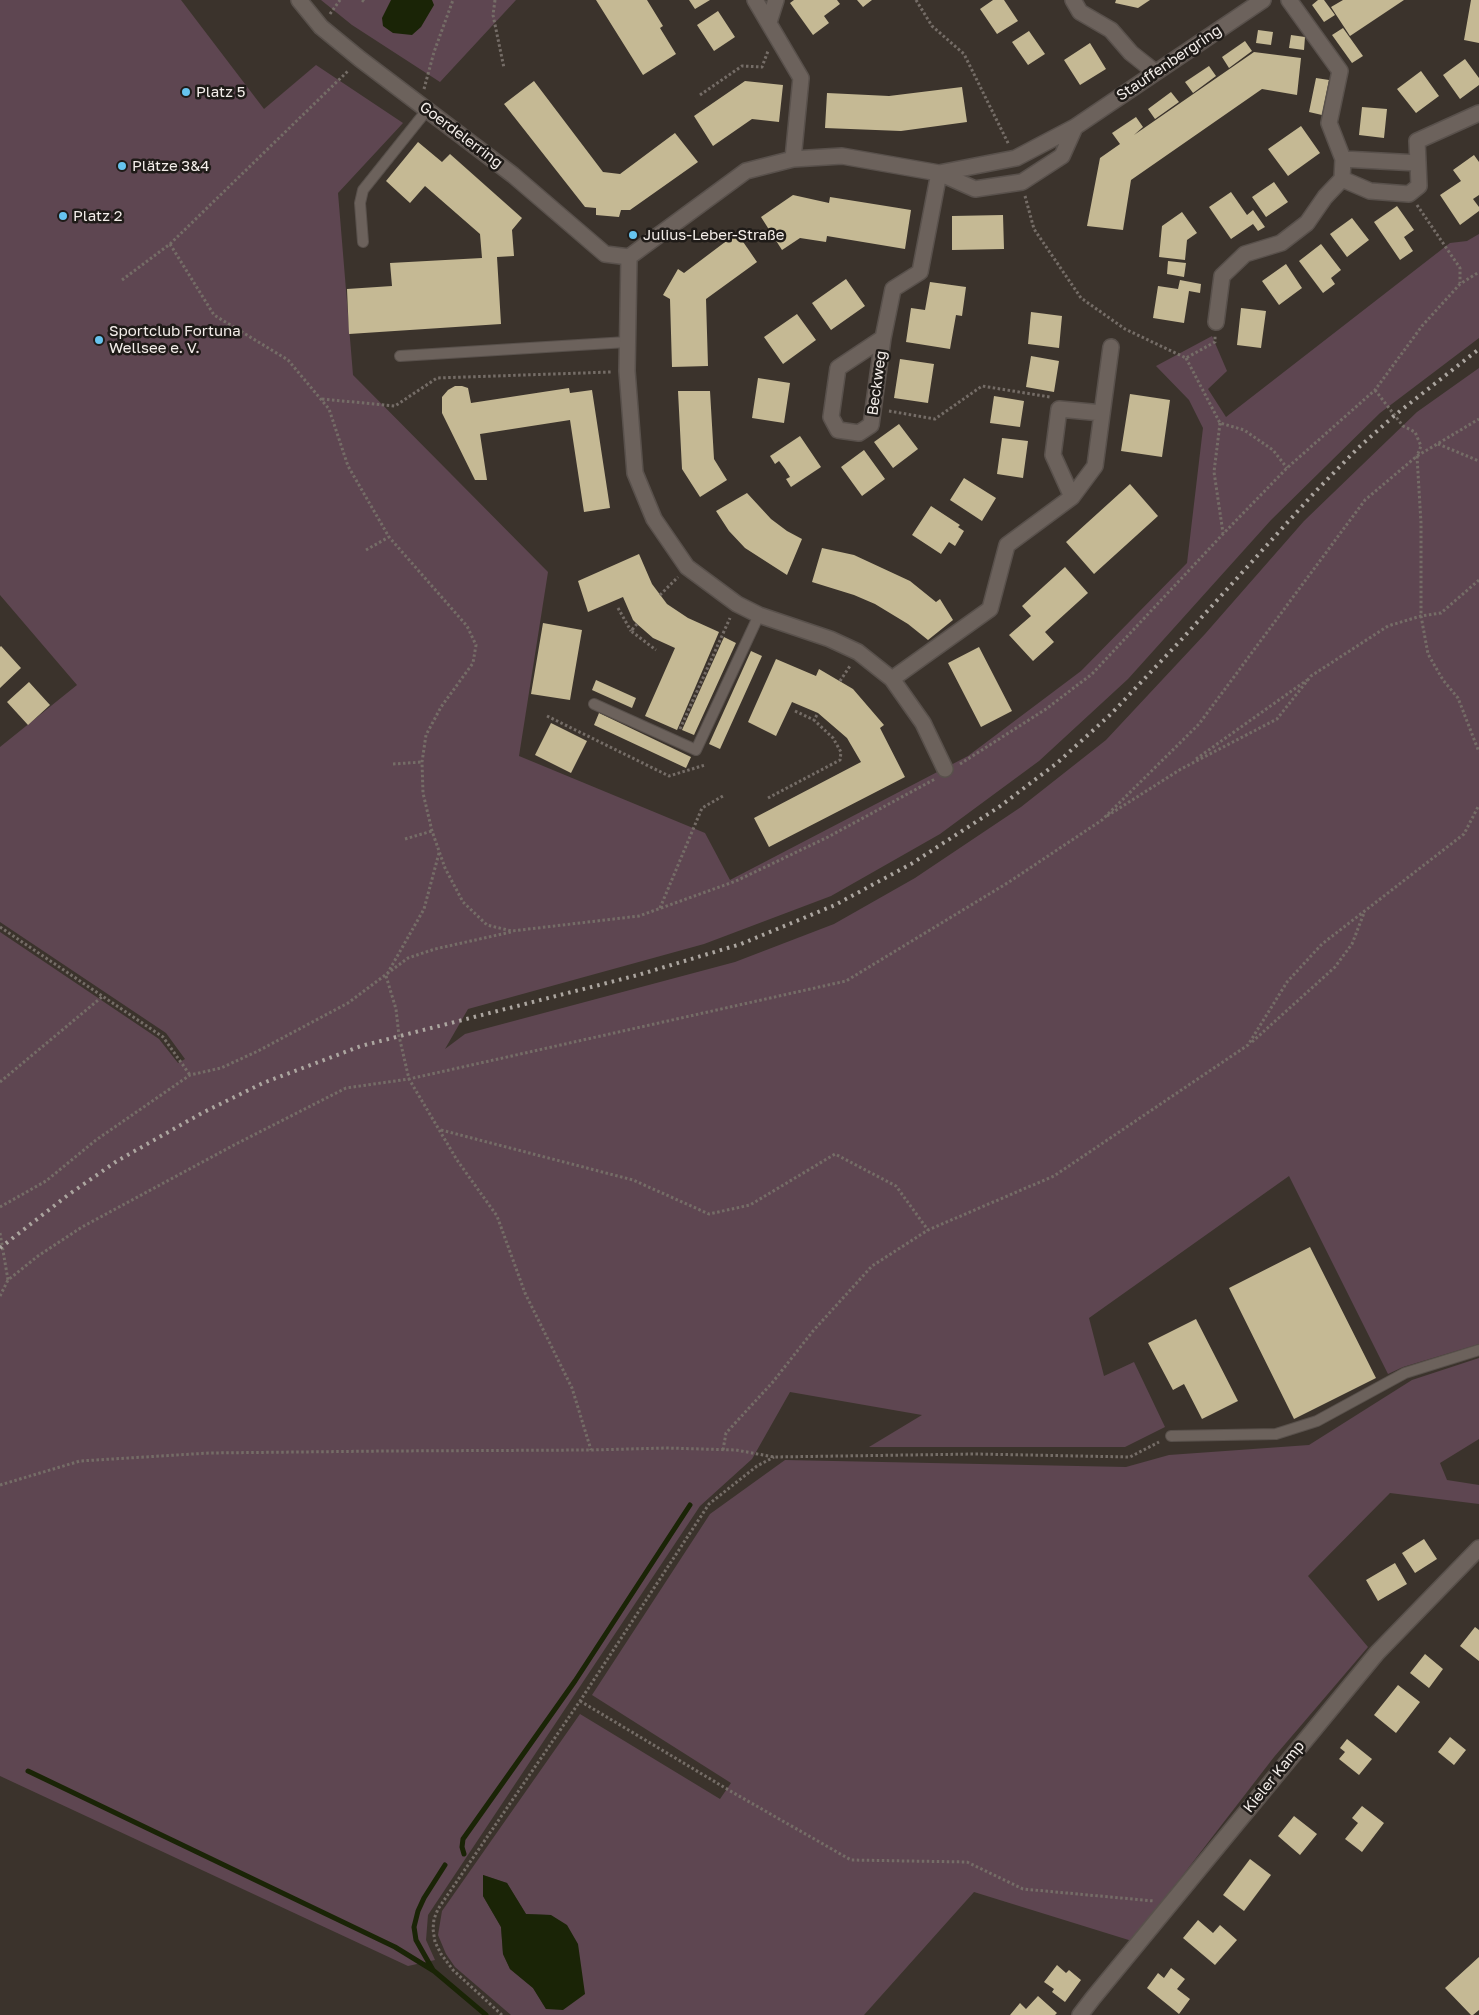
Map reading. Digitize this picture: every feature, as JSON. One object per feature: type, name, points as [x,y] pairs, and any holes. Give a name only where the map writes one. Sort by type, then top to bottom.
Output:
[{"type":"street","name":"Goerdelerring","points":[[299,0],[321,27],[513,176],[605,254],[630,257]]},
{"type":"street","points":[[756,0],[801,78],[793,159]]},
{"type":"street","points":[[769,22],[776,0]]},
{"type":"street","points":[[1073,0],[1080,12],[1111,30],[1131,53],[1155,72]]},
{"type":"street","name":"Stauffenbergring","points":[[939,173],[1016,158],[1076,127],[1263,0]]},
{"type":"street","points":[[1216,322],[1222,276],[1245,254],[1281,243],[1306,223],[1342,179],[1343,159],[1328,123],[1340,72],[1289,0]]},
{"type":"street","points":[[1342,179],[1370,191],[1409,194],[1419,186],[1417,141],[1479,113]]},
{"type":"street","name":"Stauffenbergring","points":[[630,257],[746,171],[793,159],[842,156],[939,173],[974,189],[1022,182],[1062,156],[1076,127]]},
{"type":"street","points":[[1343,159],[1418,163]]},
{"type":"street","name":"Beckweg","points":[[883,338],[838,368],[831,417],[838,430],[859,433],[871,425],[883,338],[893,289],[920,272],[939,173]]},
{"type":"street","points":[[630,257],[627,371],[635,473],[654,520],[686,567],[736,604],[759,615],[830,639],[858,652],[892,679],[923,723],[946,771]]},
{"type":"street","points":[[892,679],[990,609],[1008,545],[1072,497],[1095,466],[1111,347]]},
{"type":"street","points":[[1072,497],[1053,455],[1059,409],[1102,413]]},
{"type":"street","name":"Kieler Kamp","points":[[1080,2015],[1377,1653],[1479,1548]]},
{"type":"lane","points":[[363,242],[360,202],[363,190],[423,107]]},
{"type":"lane","points":[[400,356],[627,342]]},
{"type":"lane","points":[[594,704],[696,750],[759,615]]},
{"type":"lane","points":[[1171,1436],[1276,1434],[1317,1421],[1406,1372],[1479,1350]]},
{"type":"path","points":[[362,0],[366,3]]},
{"type":"path","points":[[423,107],[434,52],[453,0]]},
{"type":"path","points":[[495,0],[493,15],[504,68]]},
{"type":"path","points":[[916,0],[932,26],[964,54],[1016,158]]},
{"type":"path","points":[[700,95],[742,66],[762,67],[766,52],[781,43]]},
{"type":"path","points":[[122,280],[170,244],[360,59]]},
{"type":"path","points":[[1022,182],[1034,229],[1081,298],[1125,329],[1186,358],[1220,423],[1214,472],[1223,534]]},
{"type":"path","points":[[1409,194],[1460,268],[1460,284]]},
{"type":"path","points":[[170,244],[214,315],[288,360],[329,409],[348,466],[389,538],[467,626],[476,645],[473,663],[441,707],[426,735],[422,762],[423,793],[439,852],[445,868],[463,902],[487,924],[512,932]]},
{"type":"path","points":[[0,1207],[46,1181],[96,1140],[190,1075],[220,1068],[258,1051],[348,1004],[408,958],[512,932],[639,916],[736,881],[828,837],[946,771],[1046,710],[1092,674],[1287,468],[1375,390],[1422,326],[1460,284],[1479,272]]},
{"type":"path","points":[[1186,358],[1215,342],[1216,322]]},
{"type":"path","points":[[321,399],[395,406],[437,378],[627,371]]},
{"type":"path","points":[[873,408],[935,419],[982,386],[1054,398]]},
{"type":"path","points":[[1375,390],[1403,426],[1415,432],[1421,446],[1417,456],[1421,523],[1422,616],[1428,654],[1442,680],[1458,698],[1479,752]]},
{"type":"path","points":[[1102,820],[1199,724],[1365,500],[1417,456],[1479,419]]},
{"type":"path","points":[[1220,423],[1244,430],[1273,450],[1287,468]]},
{"type":"path","points":[[1438,444],[1479,461]]},
{"type":"path","points":[[366,550],[389,538]]},
{"type":"path","points":[[660,595],[686,567]]},
{"type":"path","points":[[0,1296],[8,1280],[38,1256],[82,1227],[234,1145],[346,1088],[409,1079],[846,981],[1009,882],[1187,766],[1311,676],[1388,626],[1422,616],[1441,613],[1479,580]]},
{"type":"path","points":[[675,740],[736,604]]},
{"type":"path","points":[[618,608],[631,631],[656,650]]},
{"type":"path","points":[[631,631],[637,624]]},
{"type":"path","points":[[1187,766],[1277,719],[1311,676]]},
{"type":"path","points":[[768,798],[840,760],[841,752],[833,738],[814,720],[795,711]]},
{"type":"path","points":[[814,720],[818,713]]},
{"type":"path","points":[[547,716],[669,776],[705,764]]},
{"type":"path","points":[[393,764],[422,762]]},
{"type":"path","points":[[660,908],[702,808],[723,796]]},
{"type":"path","points":[[1248,1045],[1287,982],[1322,944],[1464,834],[1479,805]]},
{"type":"path","points":[[405,839],[432,831]]},
{"type":"path","points":[[439,852],[424,909],[386,976],[396,1009],[398,1036],[409,1079],[457,1160],[497,1216],[526,1293],[572,1388],[591,1450]]},
{"type":"path","points":[[723,1450],[726,1433],[772,1383],[813,1331],[872,1266],[928,1230],[1054,1176],[1248,1045],[1335,967],[1352,944],[1364,913]]},
{"type":"path","points":[[0,927],[163,1037],[190,1075]]},
{"type":"path","points":[[0,1082],[104,996]]},
{"type":"path","points":[[440,1130],[634,1180],[709,1214],[750,1205],[835,1154],[896,1186],[928,1230]]},
{"type":"path","points":[[0,1233],[8,1280]]},
{"type":"path","points":[[0,1485],[80,1461],[189,1455],[666,1448],[736,1450],[774,1457],[976,1454],[1130,1457],[1171,1436]]},
{"type":"path","points":[[502,2015],[453,1970],[441,1954],[435,1942],[434,1919],[438,1909],[580,1701],[710,1504],[757,1466],[774,1457]]},
{"type":"path","points":[[580,1701],[732,1792],[851,1860],[967,1862],[1023,1889],[1171,1903]]},
{"type":"shaded area","points":[[0,0],[181,0],[264,109],[316,65],[403,123],[338,193],[353,375],[548,572],[519,756],[705,833],[730,880],[968,756],[1081,671],[1187,563],[1203,428],[1189,400],[1156,366],[1212,336],[1227,371],[1208,389],[1226,417],[1450,243],[1467,241],[1479,234],[1479,338],[1380,413],[1271,520],[1128,679],[1039,761],[940,834],[831,896],[704,944],[468,1009],[445,1049],[465,1034],[735,962],[834,924],[915,878],[1021,807],[1106,740],[1205,634],[1304,521],[1417,412],[1479,368],[1479,1344],[1403,1367],[1388,1374],[1289,1176],[1089,1318],[1104,1376],[1134,1362],[1165,1427],[1125,1447],[869,1447],[922,1415],[790,1392],[752,1459],[700,1506],[428,1915],[426,1940],[435,1960],[408,1966],[0,1776],[0,932],[159,1039],[178,1063],[185,1059],[166,1033],[0,922],[0,747],[77,685],[0,595]]},
{"type":"shaded area","points":[[321,0],[516,0],[440,82],[352,25]]},
{"type":"shaded area","points":[[391,0],[432,0],[434,5],[421,27],[412,35],[393,33],[383,26],[382,18]]},
{"type":"shaded area","points":[[1479,1358],[1479,1439],[1440,1463],[1447,1480],[1479,1485],[1479,1504],[1390,1493],[1308,1576],[1368,1647],[1274,1757],[1132,1941],[974,1892],[864,2015],[511,2015],[455,1967],[446,1954],[438,1935],[442,1911],[580,1714],[720,1799],[731,1783],[592,1695],[710,1514],[785,1460],[1126,1467],[1169,1455],[1309,1445],[1412,1380]],"holes":[[[483,1875],[507,1883],[526,1914],[551,1915],[546,2009],[533,1988],[510,1969],[503,1954],[501,1927],[483,1896]]]},
{"type":"shaded area","points":[[483,1875],[507,1883],[526,1914],[551,1915],[567,1925],[578,1944],[585,1994],[563,2010],[546,2009],[533,1988],[510,1969],[503,1954],[501,1927],[483,1896]]},
{"type":"building","points":[[596,0],[647,0],[663,26],[660,28],[676,54],[643,75]]},
{"type":"building","points":[[689,0],[710,0],[695,9]]},
{"type":"building","points":[[794,0],[837,0],[840,4],[824,16],[829,23],[813,35],[790,3]]},
{"type":"building","points":[[857,0],[872,0],[863,7]]},
{"type":"building","points":[[993,0],[1004,0],[1018,21],[997,34],[980,9]]},
{"type":"building","points":[[1116,0],[1150,0],[1138,8],[1115,3]]},
{"type":"building","points":[[1318,0],[1324,0],[1335,15],[1324,22],[1312,5]]},
{"type":"building","points":[[1343,0],[1404,0],[1350,36],[1331,7]]},
{"type":"building","points":[[1471,0],[1479,0],[1479,43],[1464,40]]},
{"type":"building","points":[[718,11],[735,37],[714,51],[697,25]]},
{"type":"building","points":[[1343,28],[1363,56],[1352,63],[1332,35]]},
{"type":"building","points":[[1258,30],[1273,32],[1271,45],[1256,43]]},
{"type":"building","points":[[1029,31],[1045,54],[1028,65],[1012,42]]},
{"type":"building","points":[[1291,35],[1305,37],[1304,50],[1289,48]]},
{"type":"building","points":[[1245,41],[1252,51],[1229,68],[1222,57]]},
{"type":"building","points":[[1090,43],[1106,69],[1080,85],[1064,60]]},
{"type":"building","points":[[1254,52],[1301,58],[1297,95],[1262,89],[1131,180],[1123,230],[1087,226],[1100,158],[1120,144],[1112,133],[1136,117],[1143,127],[1134,135]]},
{"type":"building","points":[[1465,59],[1479,78],[1479,85],[1460,99],[1443,75]]},
{"type":"building","points":[[1209,66],[1216,76],[1193,93],[1185,82]]},
{"type":"building","points":[[1421,71],[1439,96],[1416,113],[1397,89]]},
{"type":"building","points":[[1316,78],[1329,80],[1322,115],[1309,112]]},
{"type":"building","points":[[534,81],[603,172],[620,174],[675,133],[698,162],[630,210],[621,210],[619,217],[596,215],[596,208],[585,207],[504,104]]},
{"type":"building","points":[[745,81],[783,85],[779,122],[752,119],[713,146],[694,116]]},
{"type":"building","points":[[962,87],[967,122],[901,131],[825,128],[827,93],[889,96]]},
{"type":"building","points":[[1171,92],[1179,102],[1155,119],[1148,109]]},
{"type":"building","points":[[1362,107],[1387,109],[1384,138],[1359,135]]},
{"type":"building","points":[[1301,126],[1320,153],[1288,176],[1268,149]]},
{"type":"building","points":[[418,142],[442,162],[450,154],[522,218],[512,230],[514,256],[497,257],[501,324],[349,334],[347,289],[392,286],[390,263],[482,258],[480,234],[425,186],[410,203],[386,181]]},
{"type":"building","points":[[1474,155],[1479,162],[1479,195],[1473,199],[1479,207],[1479,211],[1460,225],[1440,195],[1461,181],[1453,170]]},
{"type":"building","points":[[1274,182],[1288,202],[1266,217],[1252,197]]},
{"type":"building","points":[[1231,192],[1247,215],[1253,210],[1265,227],[1258,231],[1253,224],[1231,239],[1209,207]]},
{"type":"building","points":[[793,195],[829,203],[830,197],[911,210],[905,249],[827,236],[826,242],[800,238],[782,250],[761,217]]},
{"type":"building","points":[[1397,206],[1414,230],[1404,237],[1413,251],[1400,260],[1374,222]]},
{"type":"building","points":[[1182,212],[1197,233],[1187,240],[1185,260],[1159,257],[1162,226]]},
{"type":"building","points":[[1003,215],[1004,249],[952,250],[952,216]]},
{"type":"building","points":[[1352,218],[1369,240],[1347,257],[1330,234]]},
{"type":"building","points":[[737,233],[757,262],[706,299],[708,366],[672,367],[670,299],[663,295],[678,269],[684,273]]},
{"type":"building","points":[[1321,244],[1341,270],[1331,278],[1335,284],[1323,293],[1299,261]]},
{"type":"building","points":[[1168,261],[1186,263],[1184,277],[1167,274]]},
{"type":"building","points":[[1286,264],[1302,288],[1279,305],[1262,281]]},
{"type":"building","points":[[846,279],[865,306],[831,330],[812,303]]},
{"type":"building","points":[[1180,280],[1201,284],[1200,293],[1189,291],[1184,323],[1153,318],[1158,286],[1178,289]]},
{"type":"building","points":[[930,282],[966,287],[962,316],[956,315],[950,349],[906,342],[911,308],[925,310]]},
{"type":"building","points":[[1241,308],[1266,311],[1261,348],[1237,345]]},
{"type":"building","points":[[1031,312],[1062,316],[1059,348],[1028,344]]},
{"type":"building","points":[[797,314],[816,340],[783,364],[764,337]]},
{"type":"building","points":[[1031,356],[1059,361],[1054,392],[1026,387]]},
{"type":"building","points":[[900,359],[934,364],[928,403],[894,398]]},
{"type":"building","points":[[758,378],[790,383],[784,423],[752,418]]},
{"type":"building","points":[[455,386],[468,388],[471,403],[569,388],[570,393],[592,390],[610,508],[584,512],[570,420],[480,434],[487,480],[475,480],[442,413],[442,397]]},
{"type":"building","points":[[678,391],[710,391],[714,459],[727,480],[700,497],[682,469]]},
{"type":"building","points":[[1130,394],[1170,400],[1162,457],[1121,451]]},
{"type":"building","points":[[994,396],[1024,401],[1020,427],[990,423]]},
{"type":"building","points":[[899,424],[918,449],[893,468],[874,442]]},
{"type":"building","points":[[800,436],[821,467],[791,487],[786,479],[790,477],[785,469],[779,461],[775,464],[770,456]]},
{"type":"building","points":[[1002,438],[1028,441],[1023,478],[997,474]]},
{"type":"building","points":[[864,450],[885,479],[862,496],[841,467]]},
{"type":"building","points":[[964,478],[996,498],[982,521],[950,500]]},
{"type":"building","points":[[1130,484],[1158,516],[1094,574],[1066,542]]},
{"type":"building","points":[[747,493],[771,519],[802,539],[787,575],[745,548],[729,531],[716,511]]},
{"type":"building","points":[[931,506],[960,525],[958,527],[964,531],[955,546],[949,542],[941,554],[912,535]]},
{"type":"building","points":[[822,548],[854,555],[910,581],[936,602],[940,599],[953,620],[928,640],[908,624],[875,604],[854,595],[812,582]]},
{"type":"building","points":[[639,554],[652,584],[667,604],[688,618],[719,632],[677,730],[645,716],[675,648],[653,638],[637,624],[633,620],[623,597],[588,612],[578,581]]},
{"type":"building","points":[[1065,567],[1088,593],[1045,632],[1054,642],[1033,661],[1009,635],[1031,616],[1022,606]]},
{"type":"building","points":[[543,623],[582,630],[570,700],[531,694]]},
{"type":"building","points":[[724,637],[736,643],[694,735],[682,730]]},
{"type":"building","points":[[0,647],[21,668],[0,688]]},
{"type":"building","points":[[979,647],[1012,711],[981,727],[948,663]]},
{"type":"building","points":[[751,651],[762,656],[720,749],[709,744]]},
{"type":"building","points":[[776,659],[816,676],[819,669],[853,689],[884,725],[880,728],[905,777],[769,847],[754,818],[861,762],[847,738],[818,713],[792,702],[776,736],[748,722]]},
{"type":"building","points":[[596,680],[636,698],[632,708],[592,690]]},
{"type":"building","points":[[29,682],[50,705],[28,725],[7,702]]},
{"type":"building","points":[[599,713],[691,757],[686,768],[594,725]]},
{"type":"building","points":[[551,723],[587,741],[571,773],[535,755]]},
{"type":"building","points":[[1310,1247],[1376,1378],[1294,1419],[1229,1288]]},
{"type":"building","points":[[1196,1319],[1238,1401],[1202,1419],[1184,1384],[1173,1390],[1148,1343]]},
{"type":"building","points":[[1424,1539],[1437,1559],[1415,1573],[1402,1553]]},
{"type":"building","points":[[1395,1563],[1407,1584],[1378,1601],[1366,1580]]},
{"type":"building","points":[[1475,1627],[1479,1630],[1479,1661],[1460,1646]]},
{"type":"building","points":[[1425,1654],[1443,1669],[1429,1688],[1410,1673]]},
{"type":"building","points":[[1398,1685],[1420,1702],[1396,1733],[1374,1715]]},
{"type":"building","points":[[1450,1737],[1466,1750],[1454,1765],[1438,1752]]},
{"type":"building","points":[[1347,1739],[1372,1759],[1359,1775],[1339,1759],[1345,1752],[1340,1748]]},
{"type":"building","points":[[1362,1806],[1384,1823],[1362,1852],[1345,1839],[1358,1823],[1352,1818]]},
{"type":"building","points":[[1294,1816],[1317,1834],[1300,1855],[1278,1836]]},
{"type":"building","points":[[1250,1859],[1271,1875],[1244,1911],[1223,1895]]},
{"type":"building","points":[[1198,1920],[1213,1933],[1220,1925],[1237,1940],[1215,1965],[1183,1938]]},
{"type":"building","points":[[1479,1957],[1479,2010],[1471,2015],[1445,1988]]},
{"type":"building","points":[[1057,1965],[1066,1973],[1069,1970],[1081,1980],[1065,2002],[1052,1992],[1054,1989],[1044,1982]]},
{"type":"building","points":[[1171,1968],[1185,1979],[1177,1989],[1190,1999],[1179,2014],[1147,1988],[1158,1973],[1164,1978]]},
{"type":"building","points":[[1038,1996],[1057,2013],[1055,2015],[1010,2015],[1020,2003],[1026,2009]]},
{"type":"waterway","points":[[464,1854],[462,1847],[463,1839],[575,1681],[690,1505]]},
{"type":"waterway","points":[[28,1771],[395,1947],[434,1971],[486,2015]]},
{"type":"waterway","points":[[433,1970],[416,1940],[414,1927],[424,1898],[445,1865]]},
{"type":"railway","points":[[0,1248],[68,1195],[117,1161],[202,1113],[263,1083],[361,1046],[638,975],[741,944],[835,905],[911,864],[999,807],[1057,763],[1111,714],[1182,639],[1315,492],[1358,448],[1395,415],[1479,349]]},
{"type":"place","name":"Platz 5","points":[[186,92]]},
{"type":"place","name":"Plätze 3&4","points":[[122,166]]},
{"type":"place","name":"Platz 2","points":[[63,216]]},
{"type":"place","name":"Julius-Leber-Straße","points":[[633,235]]},
{"type":"place","name":"Sportclub Fortuna Wellsee e. V.","points":[[99,340]]}]
